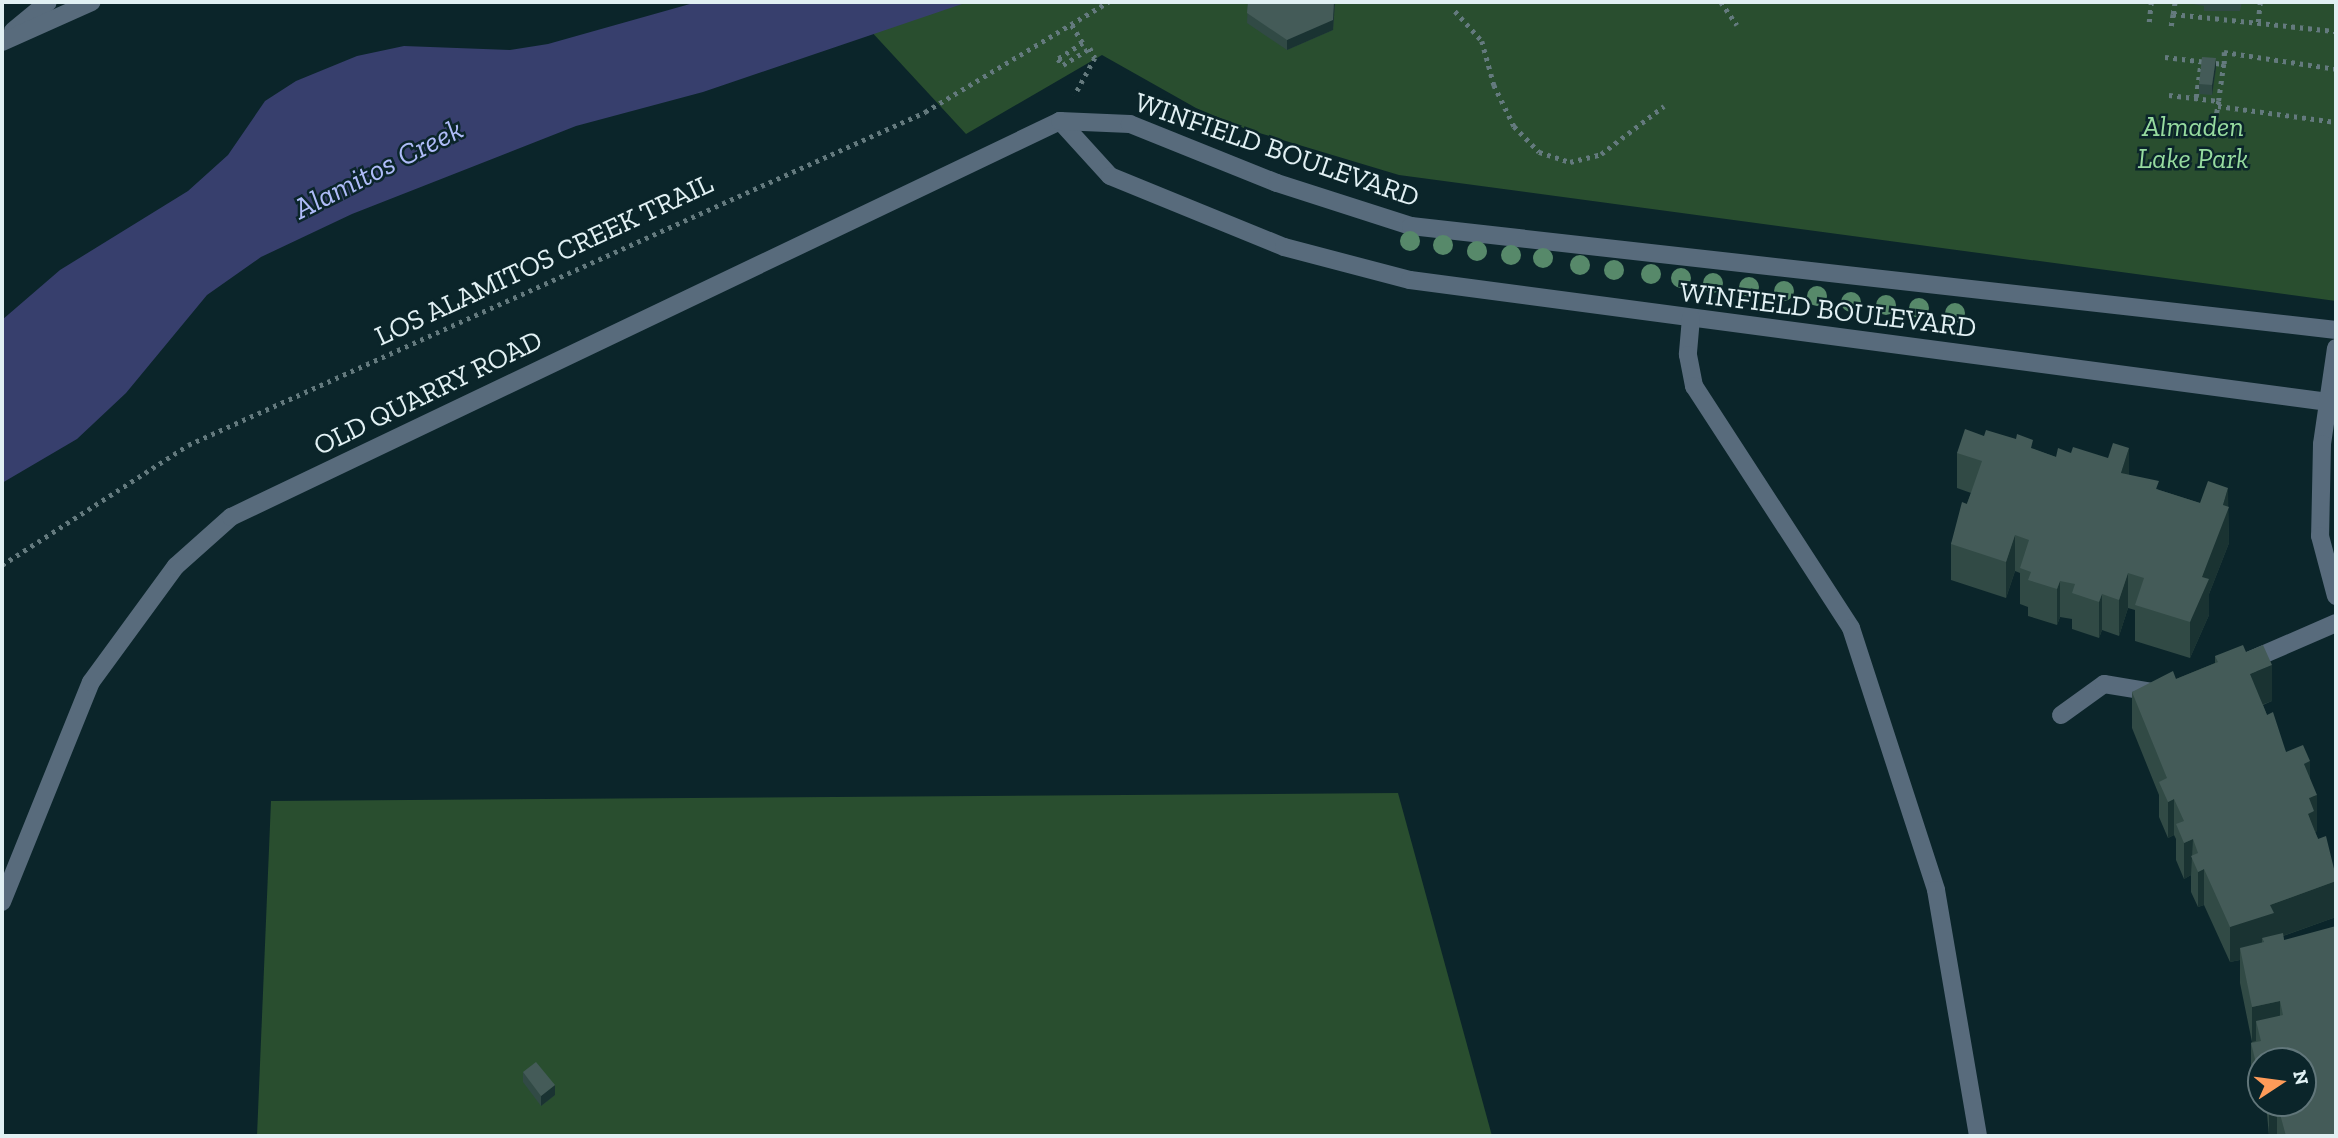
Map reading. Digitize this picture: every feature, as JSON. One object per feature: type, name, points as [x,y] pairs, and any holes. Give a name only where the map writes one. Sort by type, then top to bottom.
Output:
[{"type":"street","points":[[2,41],[48,2]]},
{"type":"street","points":[[2,41],[92,2]]},
{"type":"street","name":"WINFIELD BOULEVARD","points":[[1060,121],[1110,176],[1284,247],[1410,281],[2332,403]]},
{"type":"street","name":"WINFIELD BOULEVARD","points":[[1060,121],[1130,124],[1277,183],[1411,226],[2336,330]]},
{"type":"street","name":"OLD QUARRY ROAD","points":[[2,902],[91,682],[176,566],[231,517],[1060,121]]},
{"type":"street","points":[[1690,318],[1688,355],[1694,386],[1851,628],[1936,890],[1978,1136]]},
{"type":"street","points":[[2336,348],[2320,536],[2336,596]]},
{"type":"street","points":[[2229,669],[2336,623]]},
{"type":"street","points":[[2062,715],[2104,684],[2169,695],[2181,690]]},
{"type":"path","name":"LOS ALAMITOS CREEK TRAIL","points":[[2,565],[188,445],[925,112],[1108,2]]},
{"type":"path","points":[[1721,2],[1737,25]]},
{"type":"path","points":[[2149,22],[2151,2]]},
{"type":"path","points":[[2171,26],[2175,2]]},
{"type":"path","points":[[2258,22],[2260,2]]},
{"type":"path","points":[[1455,11],[1482,41],[1494,85],[1514,126],[1539,152],[1570,162],[1601,154],[1664,106]]},
{"type":"path","points":[[2173,15],[2336,31]]},
{"type":"path","points":[[1060,121],[1095,58],[1090,48],[1063,65],[1058,60],[1083,43],[1072,25]]},
{"type":"path","points":[[2212,139],[2224,52],[2336,69]]},
{"type":"path","points":[[2165,57],[2224,64]]},
{"type":"path","points":[[2196,97],[2201,62]]},
{"type":"path","points":[[2169,95],[2196,97],[2336,122]]},
{"type":"green space","name":"Almaden Lake Park","points":[[844,2],[2336,2],[2336,301],[1399,175],[1246,129],[1196,108],[1102,55],[966,134]]},
{"type":"green space","points":[[1398,793],[1492,1136],[257,1136],[271,801]]},
{"type":"water","name":"Alamitos Creek","points":[[697,2],[968,2],[703,92],[576,126],[352,214],[261,257],[207,295],[126,393],[77,439],[2,483],[2,320],[60,270],[188,191],[228,155],[265,101],[296,81],[357,56],[404,46],[510,50],[548,44]]},
{"type":"building","points":[[1248,2],[1334,2],[1333,20],[1287,40],[1247,13]]},
{"type":"building","points":[[2202,57],[2216,58],[2212,85],[2199,84]]},
{"type":"building","points":[[1965,429],[1984,436],[1986,430],[2016,439],[2017,434],[2033,440],[2031,448],[2056,457],[2058,448],[2071,453],[2073,447],[2108,458],[2113,443],[2129,448],[2121,473],[2159,481],[2156,489],[2200,503],[2208,481],[2228,488],[2223,505],[2229,507],[2202,577],[2209,579],[2190,622],[2135,605],[2144,578],[2128,573],[2119,600],[2102,594],[2099,602],[2072,593],[2075,584],[2060,581],[2057,589],[2028,580],[2031,572],[2020,568],[2029,540],[2015,535],[2006,562],[1951,544],[1962,502],[1967,504],[1982,461],[1957,453]]},
{"type":"building","points":[[2243,645],[2246,652],[2263,645],[2272,665],[2250,674],[2267,715],[2273,712],[2286,752],[2303,745],[2310,761],[2304,764],[2317,795],[2309,798],[2314,811],[2308,814],[2318,839],[2326,836],[2336,881],[2270,905],[2274,913],[2230,927],[2204,869],[2198,872],[2191,856],[2198,853],[2193,839],[2184,843],[2176,824],[2184,821],[2174,799],[2168,802],[2159,782],[2167,778],[2132,692],[2173,671],[2176,679],[2218,662],[2215,656]]},
{"type":"building","points":[[2336,926],[2336,1136],[2286,1136],[2281,1117],[2317,1117],[2317,1047],[2252,1047],[2251,1043],[2261,1041],[2256,1021],[2283,1015],[2280,1001],[2252,1007],[2240,948],[2264,942],[2262,938],[2283,933],[2284,940]]},
{"type":"building","points":[[536,1062],[555,1085],[541,1096],[523,1072]]}]
